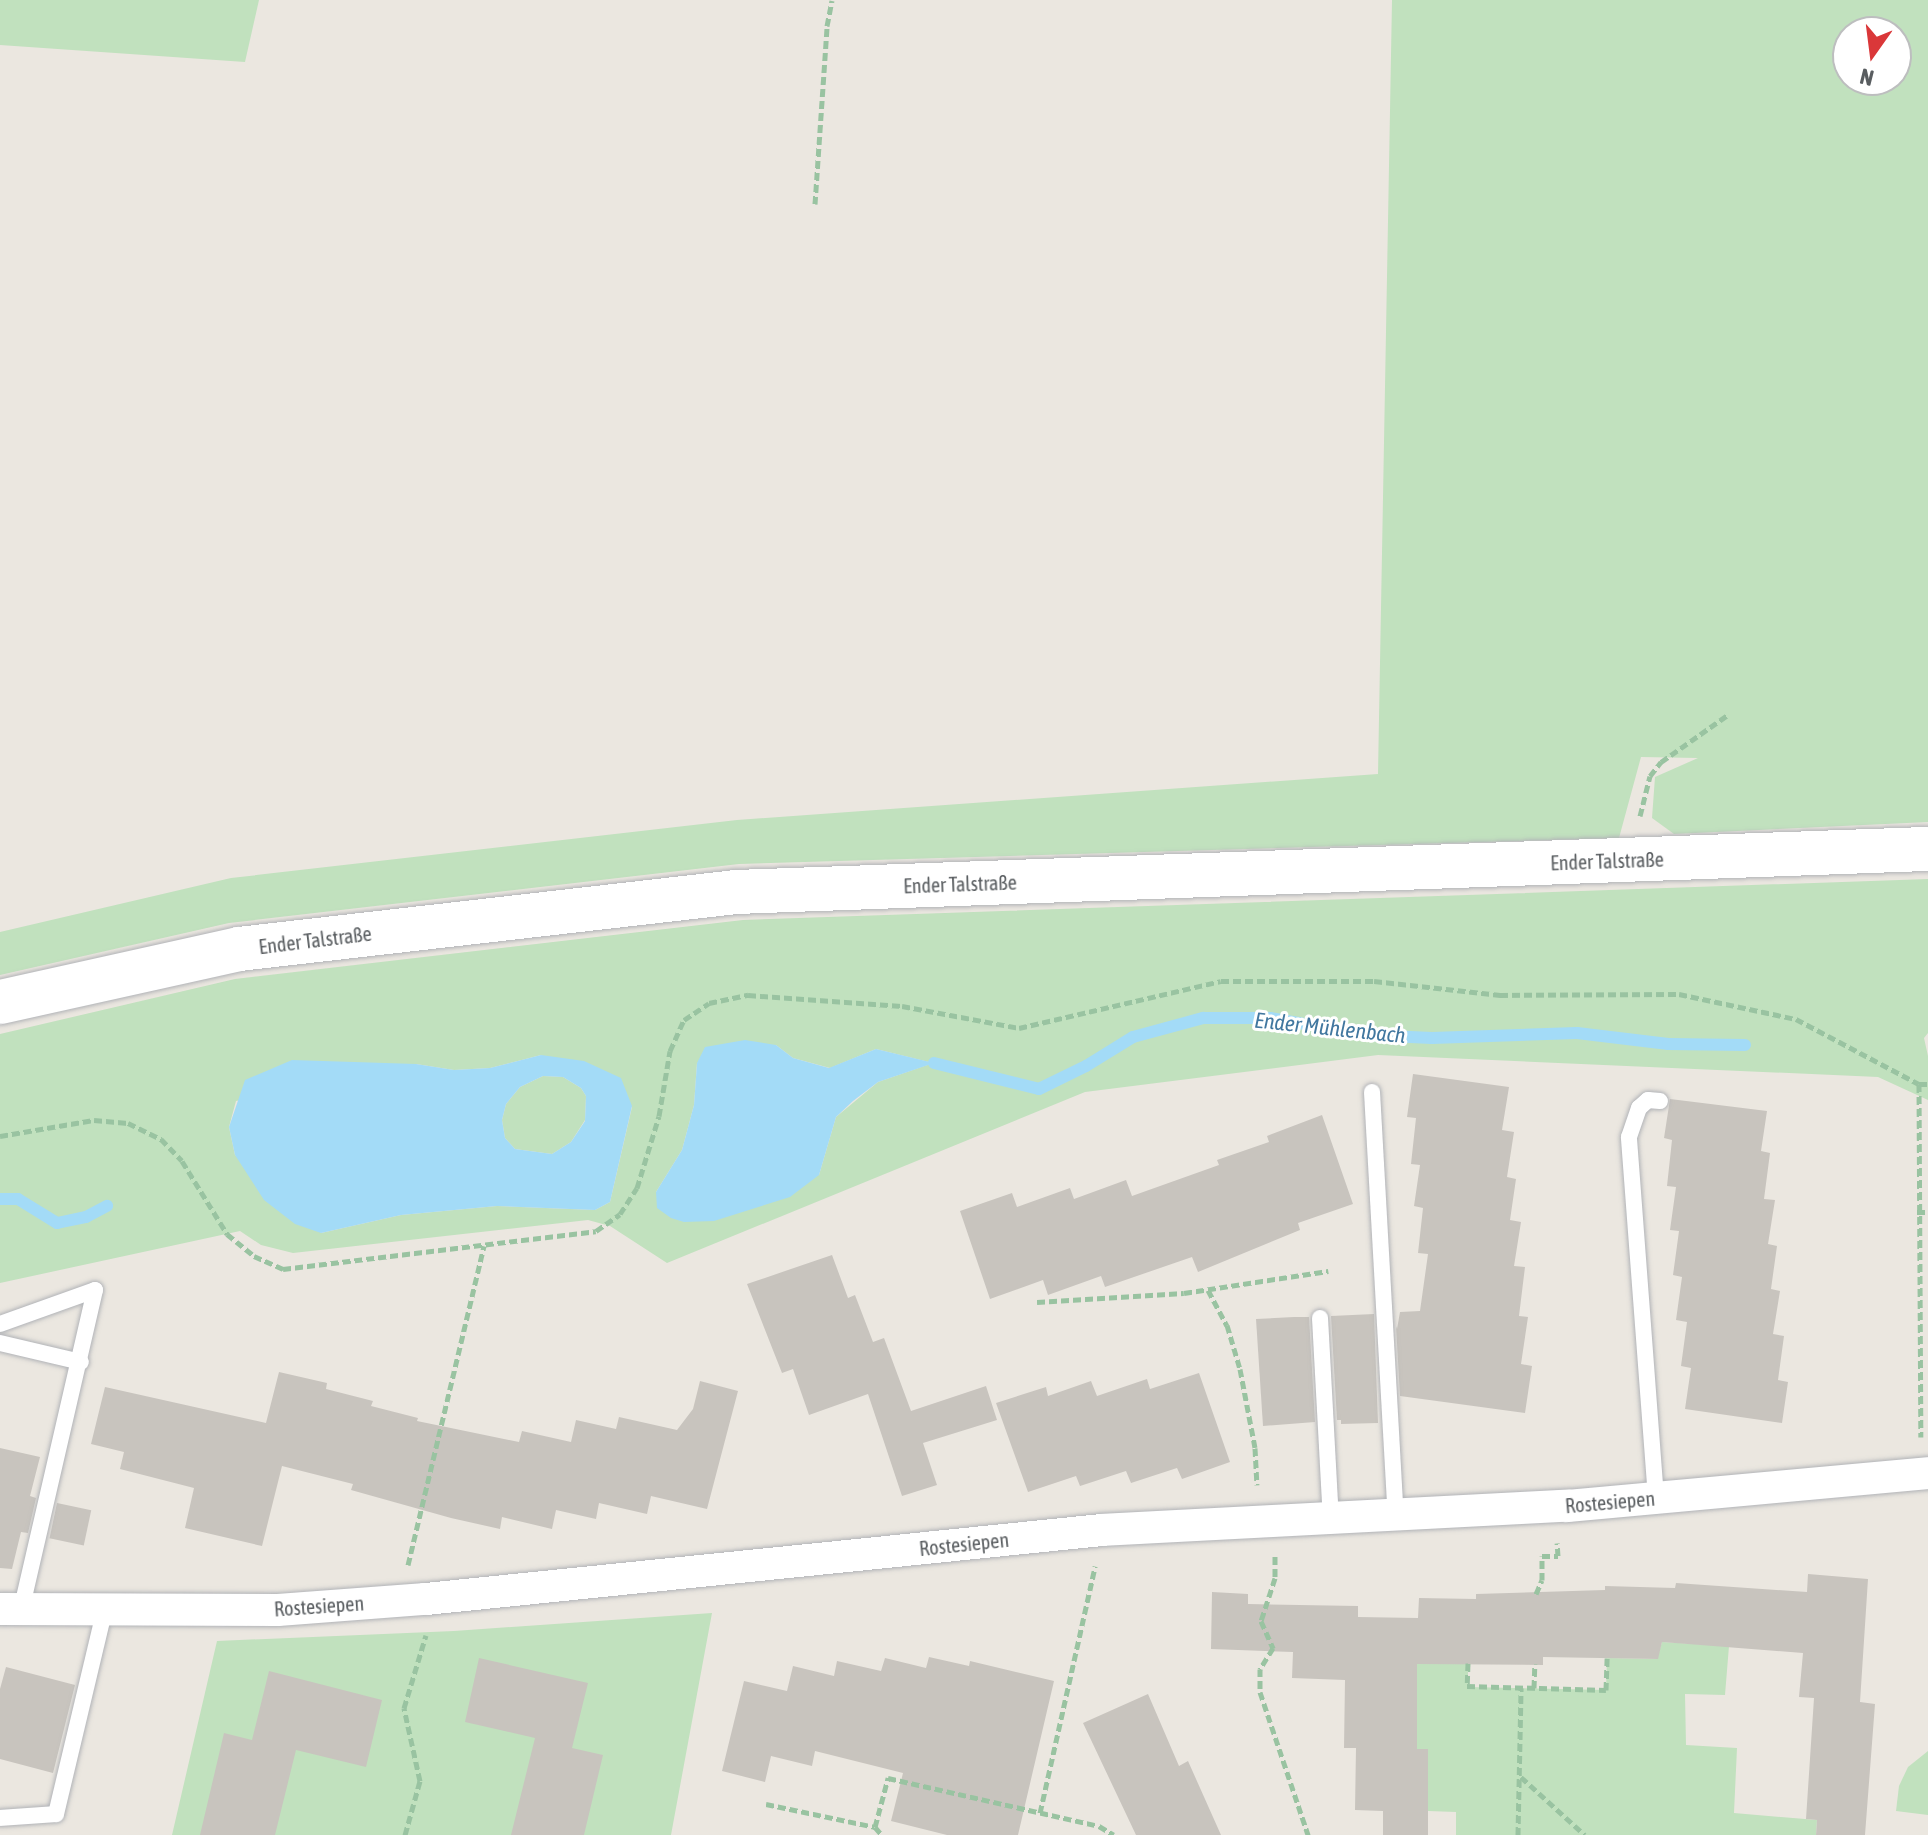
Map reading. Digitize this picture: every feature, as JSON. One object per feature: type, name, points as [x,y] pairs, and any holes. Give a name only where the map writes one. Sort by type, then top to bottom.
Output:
[{"type":"main road","name":"Ender Talstraße","points":[[0,1002],[239,949],[736,892],[1928,849]]},
{"type":"street","name":"Rostesiepen","points":[[11,1608],[278,1610],[413,1600],[1102,1530],[1656,1498],[1928,1473]]},
{"type":"lane","points":[[1372,1092],[1396,1515]]},
{"type":"lane","points":[[1656,1498],[1629,1137],[1639,1108],[1648,1100],[1660,1101]]},
{"type":"lane","points":[[0,1324],[95,1290],[81,1362],[11,1608]]},
{"type":"lane","points":[[1320,1318],[1331,1518]]},
{"type":"lane","points":[[0,1343],[81,1362]]},
{"type":"lane","points":[[0,1818],[56,1814],[105,1608]]},
{"type":"path","points":[[815,204],[827,26],[832,0]]},
{"type":"path","points":[[1632,860],[1650,776],[1661,762],[1729,714]]},
{"type":"path","points":[[0,1136],[94,1120],[128,1123],[139,1128],[161,1139],[182,1161],[227,1234],[254,1256],[283,1269],[596,1231],[620,1214],[637,1188],[659,1116],[670,1051],[684,1020],[709,1003],[748,995],[902,1006],[1019,1028],[1221,981],[1374,981],[1500,995],[1679,994],[1796,1019],[1919,1084],[1928,1084]]},
{"type":"path","points":[[1919,1084],[1917,1212],[1921,1447],[1928,1473]]},
{"type":"path","points":[[1917,1212],[1928,1212]]},
{"type":"path","points":[[405,1835],[420,1781],[404,1708],[426,1636],[413,1600],[484,1246]]},
{"type":"path","points":[[1037,1302],[1208,1290],[1328,1271]]},
{"type":"path","points":[[1208,1290],[1227,1325],[1240,1369],[1275,1578],[1261,1621],[1273,1648],[1260,1669],[1260,1692],[1308,1835]]},
{"type":"path","points":[[1040,1813],[1102,1530]]},
{"type":"path","points":[[1536,1594],[1542,1580],[1542,1556],[1558,1556]]},
{"type":"path","points":[[1468,1663],[1467,1686],[1606,1690],[1607,1658]]},
{"type":"path","points":[[1534,1688],[1535,1664]]},
{"type":"path","points":[[1518,1835],[1521,1688]]},
{"type":"path","points":[[1520,1776],[1585,1835]]},
{"type":"path","points":[[875,1827],[888,1778],[1099,1826],[1114,1835]]},
{"type":"path","points":[[766,1804],[875,1827],[882,1835]]},
{"type":"green space","points":[[0,0],[259,0],[245,62],[0,45]]},
{"type":"green space","points":[[1392,0],[1928,0],[1928,822],[1674,834],[1652,818],[1655,777],[1698,758],[1641,757],[1619,838],[739,864],[229,923],[0,975],[0,932],[231,878],[737,820],[1378,774]]},
{"type":"green space","points":[[1928,879],[1928,1033],[1924,1038],[1928,1056],[1928,1100],[1878,1077],[1378,1055],[1085,1092],[667,1263],[610,1226],[588,1220],[293,1253],[261,1245],[240,1231],[0,1283],[0,1034],[235,979],[743,920]],"holes":[[[776,1045],[793,1058],[830,1068],[876,1049],[933,1063],[878,1082],[836,1117],[819,1175],[656,1192],[682,1150],[694,1105],[697,1063]],[[541,1055],[632,1107],[610,1202],[595,1210],[497,1206],[401,1215],[321,1233],[235,1155],[229,1127],[236,1101],[416,1064],[454,1070],[490,1068]]]},
{"type":"green space","points":[[543,1076],[563,1077],[581,1088],[586,1096],[585,1120],[571,1142],[552,1154],[515,1149],[505,1138],[502,1120],[506,1104],[520,1087]]},
{"type":"green space","points":[[712,1613],[671,1835],[172,1835],[217,1641],[454,1631]]},
{"type":"green space","points":[[1662,1642],[1729,1646],[1725,1695],[1685,1694],[1686,1745],[1737,1748],[1734,1813],[1817,1820],[1816,1835],[1456,1835],[1456,1812],[1428,1811],[1428,1749],[1417,1749],[1417,1664],[1468,1663],[1468,1687],[1606,1690],[1607,1658],[1657,1659]]},
{"type":"green space","points":[[1928,1751],[1928,1815],[1896,1811],[1899,1786],[1908,1767]]},
{"type":"water","points":[[745,1040],[776,1045],[793,1058],[829,1068],[876,1049],[934,1063],[878,1082],[853,1101],[836,1117],[819,1175],[790,1197],[714,1221],[684,1222],[671,1218],[657,1208],[656,1192],[682,1150],[694,1105],[697,1063],[705,1047]]},
{"type":"water","points":[[541,1055],[584,1061],[621,1078],[632,1106],[610,1202],[595,1210],[497,1206],[401,1215],[321,1233],[295,1224],[264,1200],[235,1155],[229,1127],[245,1080],[292,1060],[416,1064],[454,1070],[490,1068]],"holes":[[[543,1076],[563,1077],[581,1088],[586,1096],[585,1121],[571,1142],[552,1154],[515,1149],[505,1138],[502,1120],[506,1104],[520,1087]]]},
{"type":"building","points":[[1413,1074],[1509,1087],[1502,1130],[1514,1132],[1507,1177],[1516,1179],[1510,1220],[1521,1222],[1514,1266],[1525,1267],[1519,1316],[1528,1317],[1521,1364],[1532,1366],[1525,1413],[1400,1396],[1396,1326],[1397,1329],[1400,1312],[1420,1311],[1428,1254],[1418,1253],[1423,1208],[1414,1206],[1420,1165],[1411,1164],[1416,1118],[1407,1117]]},
{"type":"building","points":[[1670,1099],[1767,1111],[1761,1151],[1770,1153],[1764,1199],[1775,1200],[1768,1244],[1777,1246],[1771,1289],[1780,1291],[1773,1334],[1784,1336],[1778,1380],[1788,1382],[1782,1423],[1685,1409],[1691,1368],[1681,1366],[1687,1322],[1676,1320],[1682,1277],[1673,1275],[1679,1231],[1670,1230],[1676,1187],[1667,1186],[1672,1140],[1664,1138]]},
{"type":"building","points":[[1322,1115],[1353,1204],[1298,1223],[1300,1230],[1198,1272],[1192,1257],[1105,1287],[1101,1276],[1048,1295],[1043,1280],[990,1299],[960,1211],[1012,1193],[1017,1207],[1070,1188],[1074,1199],[1126,1180],[1132,1196],[1219,1165],[1217,1160],[1269,1142],[1267,1136]]},
{"type":"building","points":[[832,1255],[848,1298],[855,1295],[873,1342],[884,1338],[911,1411],[986,1386],[997,1420],[923,1443],[937,1485],[902,1496],[868,1394],[809,1415],[793,1369],[782,1373],[747,1284]]},
{"type":"building","points":[[1374,1314],[1378,1423],[1341,1424],[1341,1420],[1337,1420],[1331,1316]]},
{"type":"building","points":[[1309,1317],[1315,1422],[1263,1426],[1256,1319]]},
{"type":"building","points":[[279,1372],[327,1383],[326,1389],[373,1401],[371,1406],[418,1418],[417,1421],[519,1442],[522,1431],[571,1442],[576,1420],[616,1429],[619,1417],[677,1430],[693,1409],[700,1381],[738,1391],[707,1509],[651,1496],[647,1514],[599,1503],[596,1519],[556,1510],[552,1529],[502,1517],[500,1529],[451,1518],[351,1490],[353,1484],[282,1466],[262,1546],[185,1528],[194,1488],[120,1469],[124,1452],[91,1444],[105,1387],[266,1423]]},
{"type":"building","points":[[1199,1373],[1230,1462],[1182,1479],[1177,1468],[1131,1483],[1126,1471],[1080,1486],[1076,1476],[1028,1492],[996,1403],[1046,1387],[1048,1396],[1091,1381],[1097,1396],[1147,1379],[1150,1389]]},
{"type":"building","points":[[0,1448],[40,1457],[30,1496],[36,1498],[28,1533],[21,1532],[12,1569],[0,1568]]},
{"type":"building","points":[[57,1503],[91,1510],[84,1545],[50,1538]]},
{"type":"building","points":[[1808,1574],[1868,1579],[1860,1702],[1875,1704],[1865,1835],[1816,1835],[1817,1820],[1806,1819],[1814,1698],[1799,1697],[1803,1653],[1662,1642],[1658,1659],[1543,1657],[1543,1665],[1417,1664],[1417,1749],[1428,1749],[1428,1835],[1383,1835],[1383,1811],[1355,1810],[1356,1748],[1344,1748],[1345,1680],[1292,1678],[1293,1652],[1211,1649],[1212,1592],[1248,1594],[1248,1604],[1358,1606],[1358,1617],[1418,1618],[1419,1598],[1476,1599],[1476,1594],[1605,1590],[1605,1586],[1675,1588],[1676,1583],[1807,1592]]},
{"type":"building","points":[[929,1657],[969,1666],[970,1661],[1054,1681],[1018,1835],[947,1835],[891,1821],[903,1773],[815,1751],[812,1766],[771,1756],[765,1782],[722,1771],[744,1681],[787,1691],[793,1666],[834,1676],[837,1661],[881,1671],[885,1658],[926,1668]]},
{"type":"building","points":[[479,1658],[588,1683],[572,1748],[603,1755],[584,1835],[511,1835],[535,1738],[465,1722]]},
{"type":"building","points":[[6,1667],[75,1685],[53,1773],[0,1759],[0,1689]]},
{"type":"building","points":[[269,1671],[382,1700],[366,1767],[296,1750],[275,1835],[200,1835],[224,1733],[252,1740]]},
{"type":"building","points":[[1148,1694],[1179,1766],[1188,1761],[1221,1835],[1136,1835],[1083,1723]]},
{"type":"waterway","name":"Ender Mühlenbach","points":[[934,1063],[1039,1089],[1086,1066],[1133,1037],[1203,1018],[1270,1018],[1367,1035],[1432,1038],[1577,1033],[1668,1044],[1745,1045]]},
{"type":"waterway","name":"Ender Mühlenbach","points":[[0,1199],[18,1199],[57,1223],[86,1217],[107,1206]]}]
